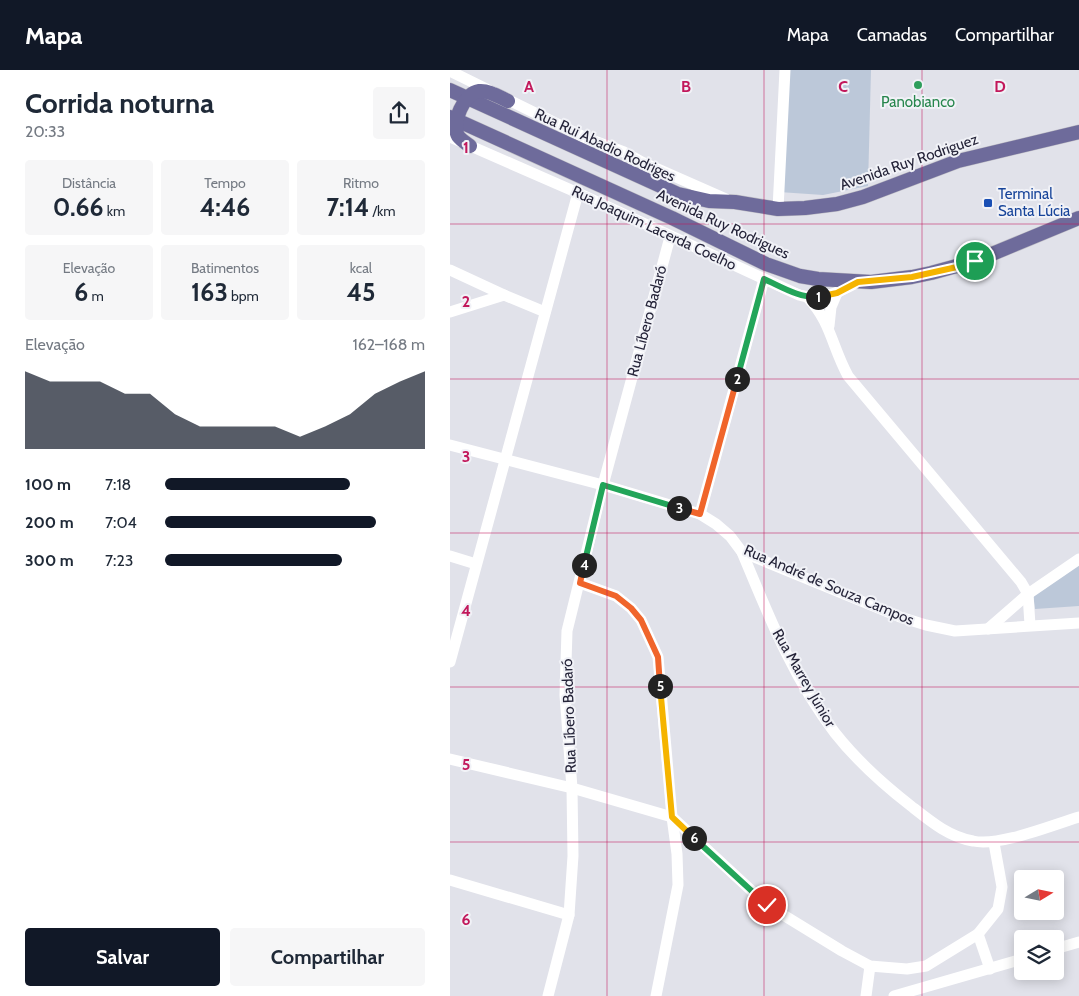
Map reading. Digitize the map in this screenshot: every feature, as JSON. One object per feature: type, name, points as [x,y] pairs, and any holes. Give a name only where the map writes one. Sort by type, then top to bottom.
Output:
[{"type":"main road","name":"Avenida Ruy Rodrigues","points":[[450,90],[678,194],[709,202],[735,202],[778,209]]},
{"type":"main road","points":[[470,146],[458,136],[453,119],[467,99],[472,94],[481,91],[508,100]]},
{"type":"main road","name":"Avenida Ruy Rodrigues","points":[[453,119],[672,218],[766,264],[800,276],[818,279],[858,282],[912,277],[957,267],[1079,218]]},
{"type":"main road","name":"Avenida Ruy Rodriguez","points":[[778,209],[837,204],[863,197],[958,160],[1079,132]]},
{"type":"street","points":[[778,209],[785,70]]},
{"type":"street","name":"Rua Rui Abadio Rodriges","points":[[450,71],[485,86],[508,100],[586,138],[624,152],[690,185],[735,202]]},
{"type":"street","name":"Rua Joaquim Lacerda Coelho","points":[[450,137],[808,298]]},
{"type":"street","points":[[450,662],[578,193]]},
{"type":"street","name":"Rua Líbero Badaró","points":[[548,996],[569,915],[574,856],[572,788],[565,694],[567,630],[603,485],[670,236]]},
{"type":"street","points":[[450,270],[504,296],[545,312]]},
{"type":"street","points":[[700,514],[764,279]]},
{"type":"street","points":[[808,298],[837,293],[858,282]]},
{"type":"street","points":[[829,327],[831,306],[837,293]]},
{"type":"street","points":[[450,312],[504,296]]},
{"type":"street","points":[[808,298],[818,309],[829,327],[840,361],[848,376],[997,551],[1021,582],[1028,594],[1030,625]]},
{"type":"street","name":"Rua André de Souza Campos","points":[[450,445],[603,485],[700,514],[730,536],[742,552],[900,617],[926,625],[956,631],[1079,623]]},
{"type":"street","name":"Rua Marrey Júnior","points":[[742,552],[788,657],[814,702],[836,733],[868,770],[937,826],[973,842],[994,843],[1079,817]]},
{"type":"street","points":[[450,556],[476,564]]},
{"type":"street","points":[[988,629],[1028,594],[1079,559]]},
{"type":"street","points":[[580,583],[616,596],[631,608],[641,620],[658,657],[672,817],[678,854],[678,885],[656,996]]},
{"type":"street","points":[[450,759],[572,788],[672,817],[767,905],[870,966],[907,969],[926,966],[978,934],[998,909],[1002,886],[994,843]]},
{"type":"street","points":[[450,880],[569,915]]},
{"type":"street","points":[[978,934],[990,969]]},
{"type":"street","points":[[1064,946],[1079,942]]},
{"type":"street","points":[[894,996],[1014,962]]},
{"type":"street","points":[[866,996],[870,966]]},
{"type":"street","points":[[926,966],[934,985]]},
{"type":"shaded area","points":[[784,70],[871,70],[868,186],[823,195],[779,192]]},
{"type":"shaded area","points":[[1079,562],[1079,606],[1035,609],[1033,593]]},
{"type":"place","name":"Panobianco","points":[[918,85]]},
{"type":"place","name":"Terminal Santa Lúcia","points":[[988,203]]},
{"type":"route","points":[[767,905],[672,817],[658,657],[641,620],[631,608],[616,596],[580,583],[603,485],[700,514],[764,279],[808,298],[837,293],[858,282],[912,277],[975,261]]}]
